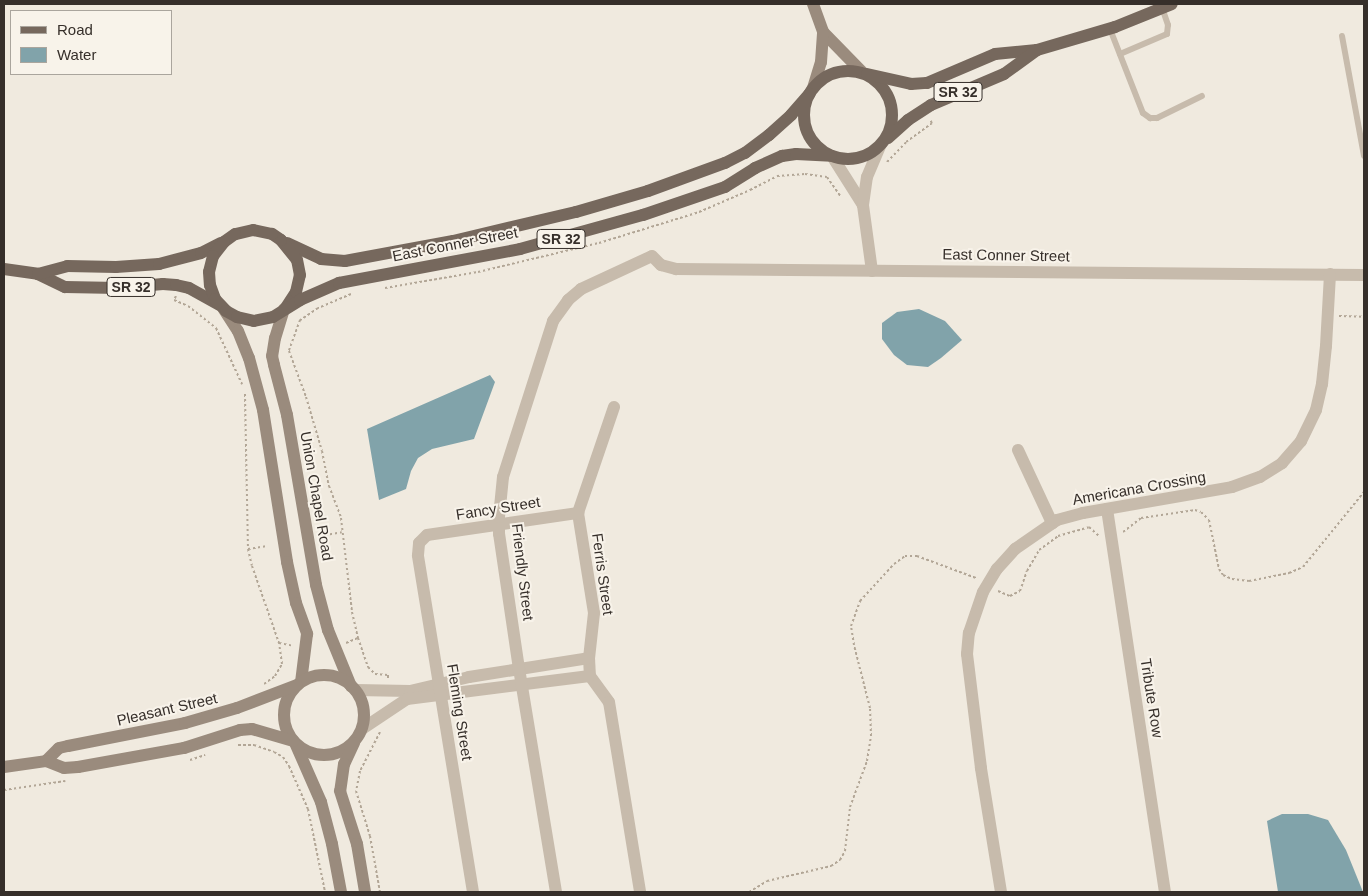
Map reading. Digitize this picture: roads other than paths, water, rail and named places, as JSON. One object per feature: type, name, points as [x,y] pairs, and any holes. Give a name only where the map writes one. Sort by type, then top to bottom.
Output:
[{"type":"main road","points":[[812,4],[823,32],[865,74],[882,85],[890,100],[892,109],[891,127],[882,144],[863,157],[842,159],[831,156],[814,143],[805,124],[804,114],[821,62],[823,32]]},
{"type":"main road","name":"SR 32","points":[[865,74],[920,84],[941,78],[995,54],[1037,50],[1110,28],[1167,6]]},
{"type":"main road","name":"SR 32","points":[[882,144],[908,120],[930,105],[1004,74],[1037,50]]},
{"type":"main road","points":[[811,91],[821,80],[836,72],[852,70],[865,74]]},
{"type":"main road","name":"East Conner Street","points":[[281,240],[321,259],[344,261],[453,241],[576,212],[648,192],[725,163],[745,153],[773,132],[811,91]]},
{"type":"main road","name":"East Conner Street","points":[[284,309],[325,288],[346,281],[520,249],[643,215],[725,186],[754,168],[782,156],[796,154],[831,156]]},
{"type":"main road","name":"SR 32","points":[[38,274],[68,266],[116,267],[159,264],[201,253],[236,234],[253,230],[272,234],[281,240]]},
{"type":"main road","points":[[281,240],[297,260],[300,275],[296,292],[284,309]]},
{"type":"main road","points":[[224,242],[213,256],[209,272],[210,285],[215,299],[238,331],[255,377],[263,410],[287,562],[296,604],[307,634],[299,683],[285,702],[283,712],[287,733],[306,752],[328,756],[348,747],[359,734]]},
{"type":"main road","name":"SR 32","points":[[4,269],[38,274],[65,287],[103,289],[163,284],[176,285],[189,288],[237,317],[254,321],[273,317],[284,309]]},
{"type":"main road","name":"Union Chapel Road","points":[[284,309],[274,346],[274,365],[287,415],[316,585],[335,647],[353,688]]},
{"type":"main road","points":[[299,683],[316,676],[332,676],[353,688],[364,709],[359,734],[344,764],[341,781],[341,800],[357,844],[365,892]]},
{"type":"main road","name":"Pleasant Street","points":[[46,762],[59,748],[193,721],[237,708],[299,683]]},
{"type":"main road","points":[[4,767],[46,762],[64,768],[78,767],[184,748],[240,730],[252,729],[295,743],[314,785],[332,844],[341,892]]},
{"type":"street","points":[[872,271],[863,205],[867,178],[882,144]]},
{"type":"street","points":[[831,156],[863,205]]},
{"type":"street","name":"East Conner Street","points":[[652,256],[661,264],[676,268],[1364,275]]},
{"type":"street","name":"Friendly Street","points":[[556,892],[519,669],[499,525],[503,477],[558,312],[582,289],[652,256]]},
{"type":"street","name":"Americana Crossing","points":[[1001,892],[981,768],[967,654],[969,633],[983,592],[997,569],[1015,549],[1052,523],[1083,512],[1232,487],[1260,477],[1282,464],[1301,441],[1316,410],[1322,384],[1330,274]]},
{"type":"street","name":"Ferris Street","points":[[590,676],[589,658],[594,614],[578,513],[614,408]]},
{"type":"street","points":[[1018,450],[1052,523]]},
{"type":"street","name":"Tribute Row","points":[[1107,509],[1165,892]]},
{"type":"street","name":"Fancy Street","points":[[422,538],[578,513]]},
{"type":"street","name":"Fleming Street","points":[[422,538],[419,543],[418,555],[473,892]]},
{"type":"street","points":[[359,734],[408,699],[439,690],[469,677],[589,658]]},
{"type":"street","points":[[353,688],[410,691],[439,690],[522,685],[590,676],[609,702],[640,892]]},
{"type":"lane","points":[[1120,54],[1167,34],[1167,6]]},
{"type":"lane","points":[[1110,28],[1143,113],[1150,118],[1156,118],[1202,96]]},
{"type":"lane","points":[[1342,36],[1364,156]]},
{"type":"water","points":[[919,309],[945,321],[962,340],[928,367],[907,365],[894,355],[882,339],[882,323],[897,312]]},
{"type":"water","points":[[490,375],[495,382],[474,439],[432,449],[418,458],[411,471],[406,489],[379,500],[367,429]]},
{"type":"water","points":[[1282,814],[1308,814],[1328,820],[1346,850],[1363,892],[1278,892],[1267,821]]}]
